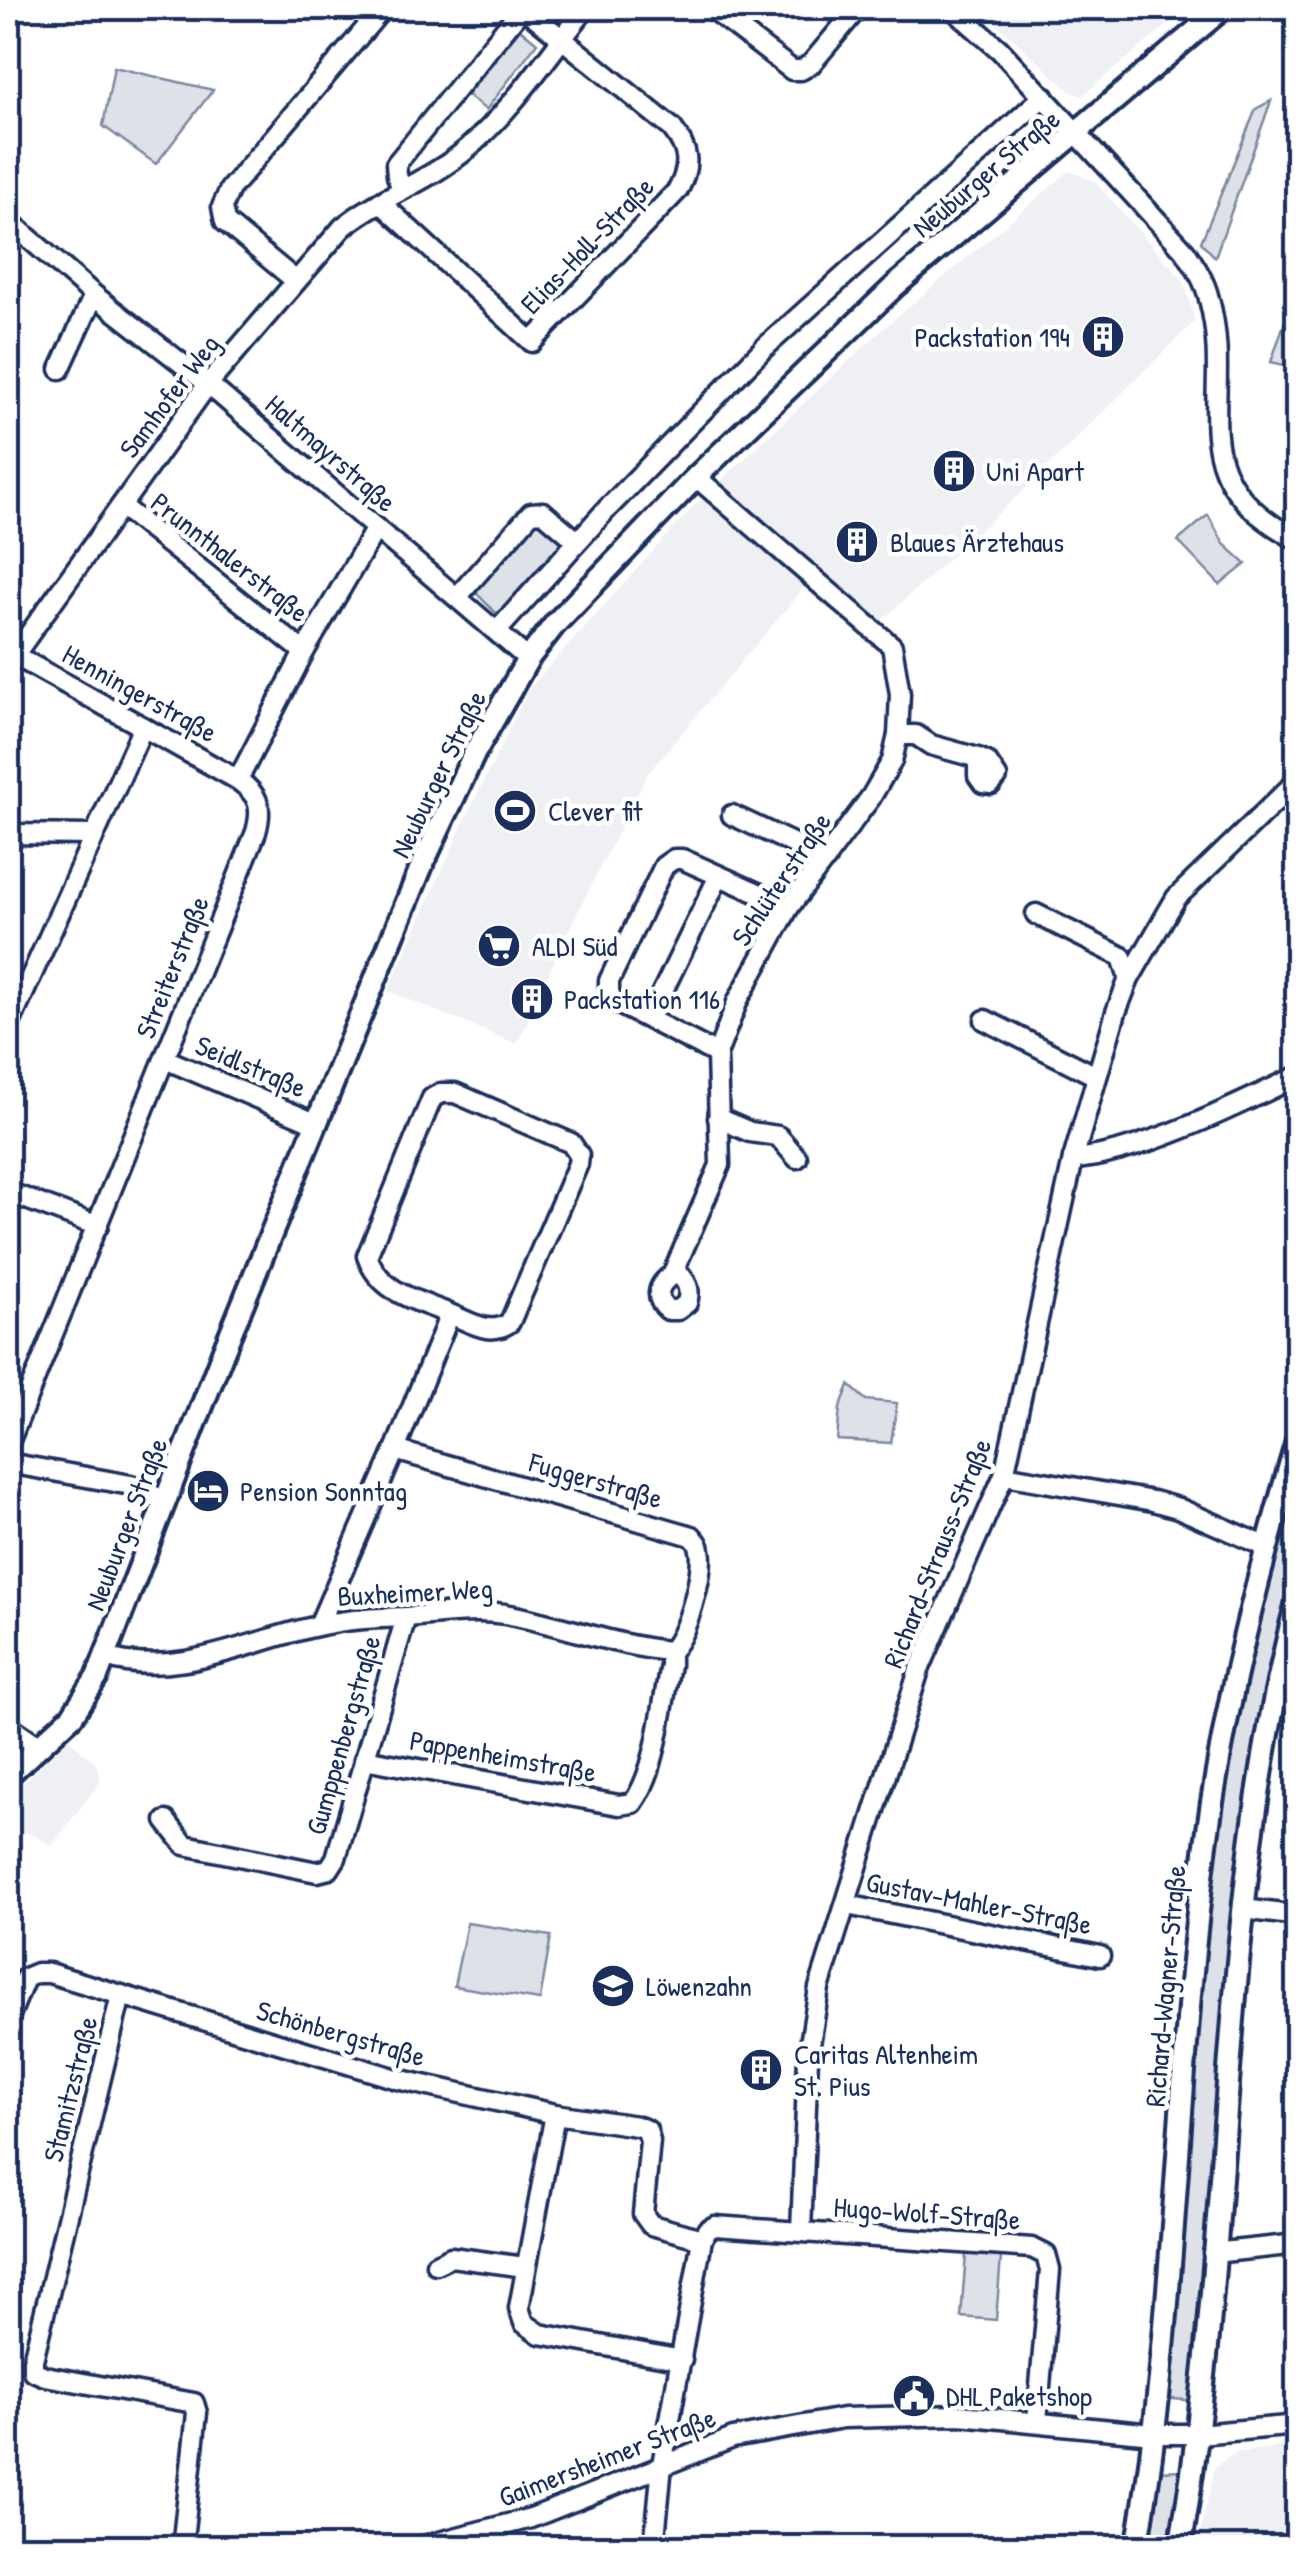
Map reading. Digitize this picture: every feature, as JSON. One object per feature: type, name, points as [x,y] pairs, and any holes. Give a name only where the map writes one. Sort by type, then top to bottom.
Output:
[{"type":"main road","name":"Neuburger Straße","points":[[8,1776],[80,1706],[105,1656],[315,1123],[444,816],[494,715],[528,660],[556,624],[696,478],[896,285],[1223,8]]},
{"type":"main road","name":"Richard-Wagner-Straße","points":[[1137,2548],[1153,2434],[1207,1840],[1232,1693],[1298,1438]]},
{"type":"main road","points":[[1180,2548],[1198,2434],[1258,1791],[1298,1598]]},
{"type":"street","points":[[296,282],[224,222],[222,207],[230,189],[383,8]]},
{"type":"street","points":[[402,188],[396,164],[523,8],[562,38]]},
{"type":"street","name":"Samhofer Weg","points":[[11,660],[208,384],[343,226],[365,209],[435,173],[466,149],[496,120],[586,8]]},
{"type":"street","points":[[711,8],[792,70],[811,64],[858,8]]},
{"type":"street","points":[[952,8],[1044,96],[1163,226],[1200,274],[1214,319],[1214,422],[1219,456],[1250,510],[1298,540]]},
{"type":"street","name":"Elias-Holl-Straße","points":[[380,202],[532,342],[678,190],[689,170],[685,145],[672,128],[562,38]]},
{"type":"street","name":"Neuburger Straße","points":[[496,631],[576,541],[762,349],[1044,96]]},
{"type":"street","name":"Haltmayrstraße","points":[[8,220],[94,295],[208,384],[528,660]]},
{"type":"street","points":[[60,369],[94,295]]},
{"type":"street","name":"Schlüterstraße","points":[[672,1275],[720,1165],[718,1054],[738,1000],[789,906],[892,761],[900,694],[892,646],[696,478]]},
{"type":"street","name":"Prunnthalerstraße","points":[[121,506],[304,652]]},
{"type":"street","points":[[458,596],[531,512],[543,512],[576,541]]},
{"type":"street","points":[[238,780],[304,652],[376,528]]},
{"type":"street","name":"Henningerstraße","points":[[11,660],[238,780]]},
{"type":"street","points":[[8,1028],[143,727]]},
{"type":"street","points":[[898,735],[916,735],[931,744],[978,758]]},
{"type":"street","name":"Streiterstraße","points":[[8,1445],[256,832],[261,814],[259,800],[238,780]]},
{"type":"street","name":"Richard-Strauss-Straße","points":[[801,2230],[812,2020],[818,1988],[920,1668],[1004,1475],[1073,1159],[1096,1076],[1130,979],[1176,898],[1298,780]]},
{"type":"street","points":[[732,815],[826,859]]},
{"type":"street","points":[[8,834],[93,835]]},
{"type":"street","points":[[718,1054],[613,1001],[609,992],[610,982],[664,866],[682,859],[789,906]]},
{"type":"street","points":[[649,1020],[719,876]]},
{"type":"street","points":[[1036,914],[1122,957],[1130,979]]},
{"type":"street","points":[[984,1020],[1096,1076]]},
{"type":"street","name":"Seidlstraße","points":[[165,1059],[315,1123]]},
{"type":"street","points":[[1073,1159],[1098,1158],[1164,1134],[1298,1076]]},
{"type":"street","points":[[441,1092],[456,1092],[571,1144],[579,1154],[510,1322],[500,1330],[490,1330],[450,1314],[387,1288],[373,1273],[367,1256],[432,1098],[441,1092]]},
{"type":"street","points":[[718,1118],[750,1132],[778,1136],[797,1158]]},
{"type":"street","points":[[8,1192],[98,1226]]},
{"type":"street","points":[[320,1625],[450,1314]]},
{"type":"street","name":"Fuggerstraße","points":[[395,1450],[692,1536],[700,1546],[701,1560],[684,1633],[670,1652],[648,1771],[642,1791],[633,1803]]},
{"type":"street","points":[[8,1463],[131,1485],[165,1501]]},
{"type":"street","points":[[1004,1475],[1153,1502],[1195,1515],[1267,1547]]},
{"type":"street","name":"Buxheimer Weg","points":[[105,1656],[170,1664],[236,1650],[320,1625],[459,1612],[502,1614],[670,1652]]},
{"type":"street","name":"Gumppenbergstraße","points":[[166,1821],[185,1844],[316,1872],[329,1870],[336,1858],[406,1617]]},
{"type":"street","points":[[8,1725],[40,1747]]},
{"type":"street","name":"Pappenheimstraße","points":[[364,1759],[619,1805],[633,1803]]},
{"type":"street","name":"Gustav-Mahler-Straße","points":[[847,1904],[1100,1956]]},
{"type":"street","points":[[1244,1909],[1298,1916]]},
{"type":"street","name":"Schönbergstraße","points":[[8,2020],[26,1978],[49,1973],[397,2079],[647,2130],[650,2141],[643,2214],[651,2225],[702,2240]]},
{"type":"street","name":"Stamitzstraße","points":[[121,1995],[33,2371],[194,2403],[198,2413],[182,2548]]},
{"type":"street","points":[[555,2114],[525,2267],[519,2308],[524,2323],[540,2334],[682,2360]]},
{"type":"street","name":"Hugo-Wolf-Straße","points":[[702,2240],[707,2230],[715,2226],[1032,2248],[1046,2254],[1050,2270],[1037,2421]]},
{"type":"street","points":[[654,2548],[662,2465],[702,2240]]},
{"type":"street","points":[[1214,2253],[1298,2244]]},
{"type":"street","points":[[436,2264],[451,2256],[525,2267]]},
{"type":"street","name":"Gaimersheimer Straße","points":[[416,2548],[531,2518],[733,2438],[843,2418],[960,2415],[1153,2434],[1298,2425]]},
{"type":"shaded area","points":[[980,8],[1188,8],[1082,96],[1071,92]]},
{"type":"shaded area","points":[[520,29],[537,43],[486,110],[467,95]]},
{"type":"shaded area","points":[[114,67],[213,90],[156,164],[103,126]]},
{"type":"shaded area","points":[[1271,101],[1215,257],[1201,242],[1256,109]]},
{"type":"shaded area","points":[[1069,171],[1093,180],[1184,281],[1195,321],[1024,490],[877,625],[817,572],[648,773],[568,931],[517,1044],[388,991],[529,689],[692,508],[883,329]]},
{"type":"shaded area","points":[[1297,286],[1298,368],[1271,362]]},
{"type":"shaded area","points":[[1208,515],[1224,544],[1246,564],[1220,585],[1178,541]]},
{"type":"shaded area","points":[[543,518],[565,542],[496,613],[477,594],[476,585],[531,520]]},
{"type":"shaded area","points":[[849,1385],[866,1400],[897,1403],[891,1443],[837,1440],[840,1408]]},
{"type":"shaded area","points":[[1297,1465],[1297,1575],[1265,1700],[1243,1846],[1212,2169],[1195,2401],[1163,2398],[1206,1877],[1226,1744]]},
{"type":"shaded area","points":[[69,1739],[96,1764],[101,1781],[52,1845],[26,1832],[8,1845],[8,1798]]},
{"type":"shaded area","points":[[467,1923],[551,1936],[540,2000],[454,1986]]},
{"type":"shaded area","points":[[966,2254],[1001,2257],[996,2320],[961,2317]]},
{"type":"shaded area","points":[[1297,2444],[1297,2547],[1197,2547],[1215,2467],[1234,2453]]},
{"type":"shaded area","points":[[1186,2470],[1173,2547],[1144,2548],[1157,2471]]},
{"type":"place","name":"Packstation 194","points":[[1103,337]]},
{"type":"place","name":"Uni Apart","points":[[954,471]]},
{"type":"place","name":"Blaues Ärztehaus","points":[[857,542]]},
{"type":"place","name":"Clever fit","points":[[515,811]]},
{"type":"place","name":"ALDI Süd","points":[[499,946]]},
{"type":"place","name":"Packstation 116","points":[[532,999]]},
{"type":"place","name":"Pension Sonntag","points":[[208,1491]]},
{"type":"place","name":"Löwenzahn","points":[[613,1986]]},
{"type":"place","name":"Caritas Altenheim St. Pius","points":[[761,2070]]},
{"type":"place","name":"DHL Paketshop","points":[[914,2396]]}]
